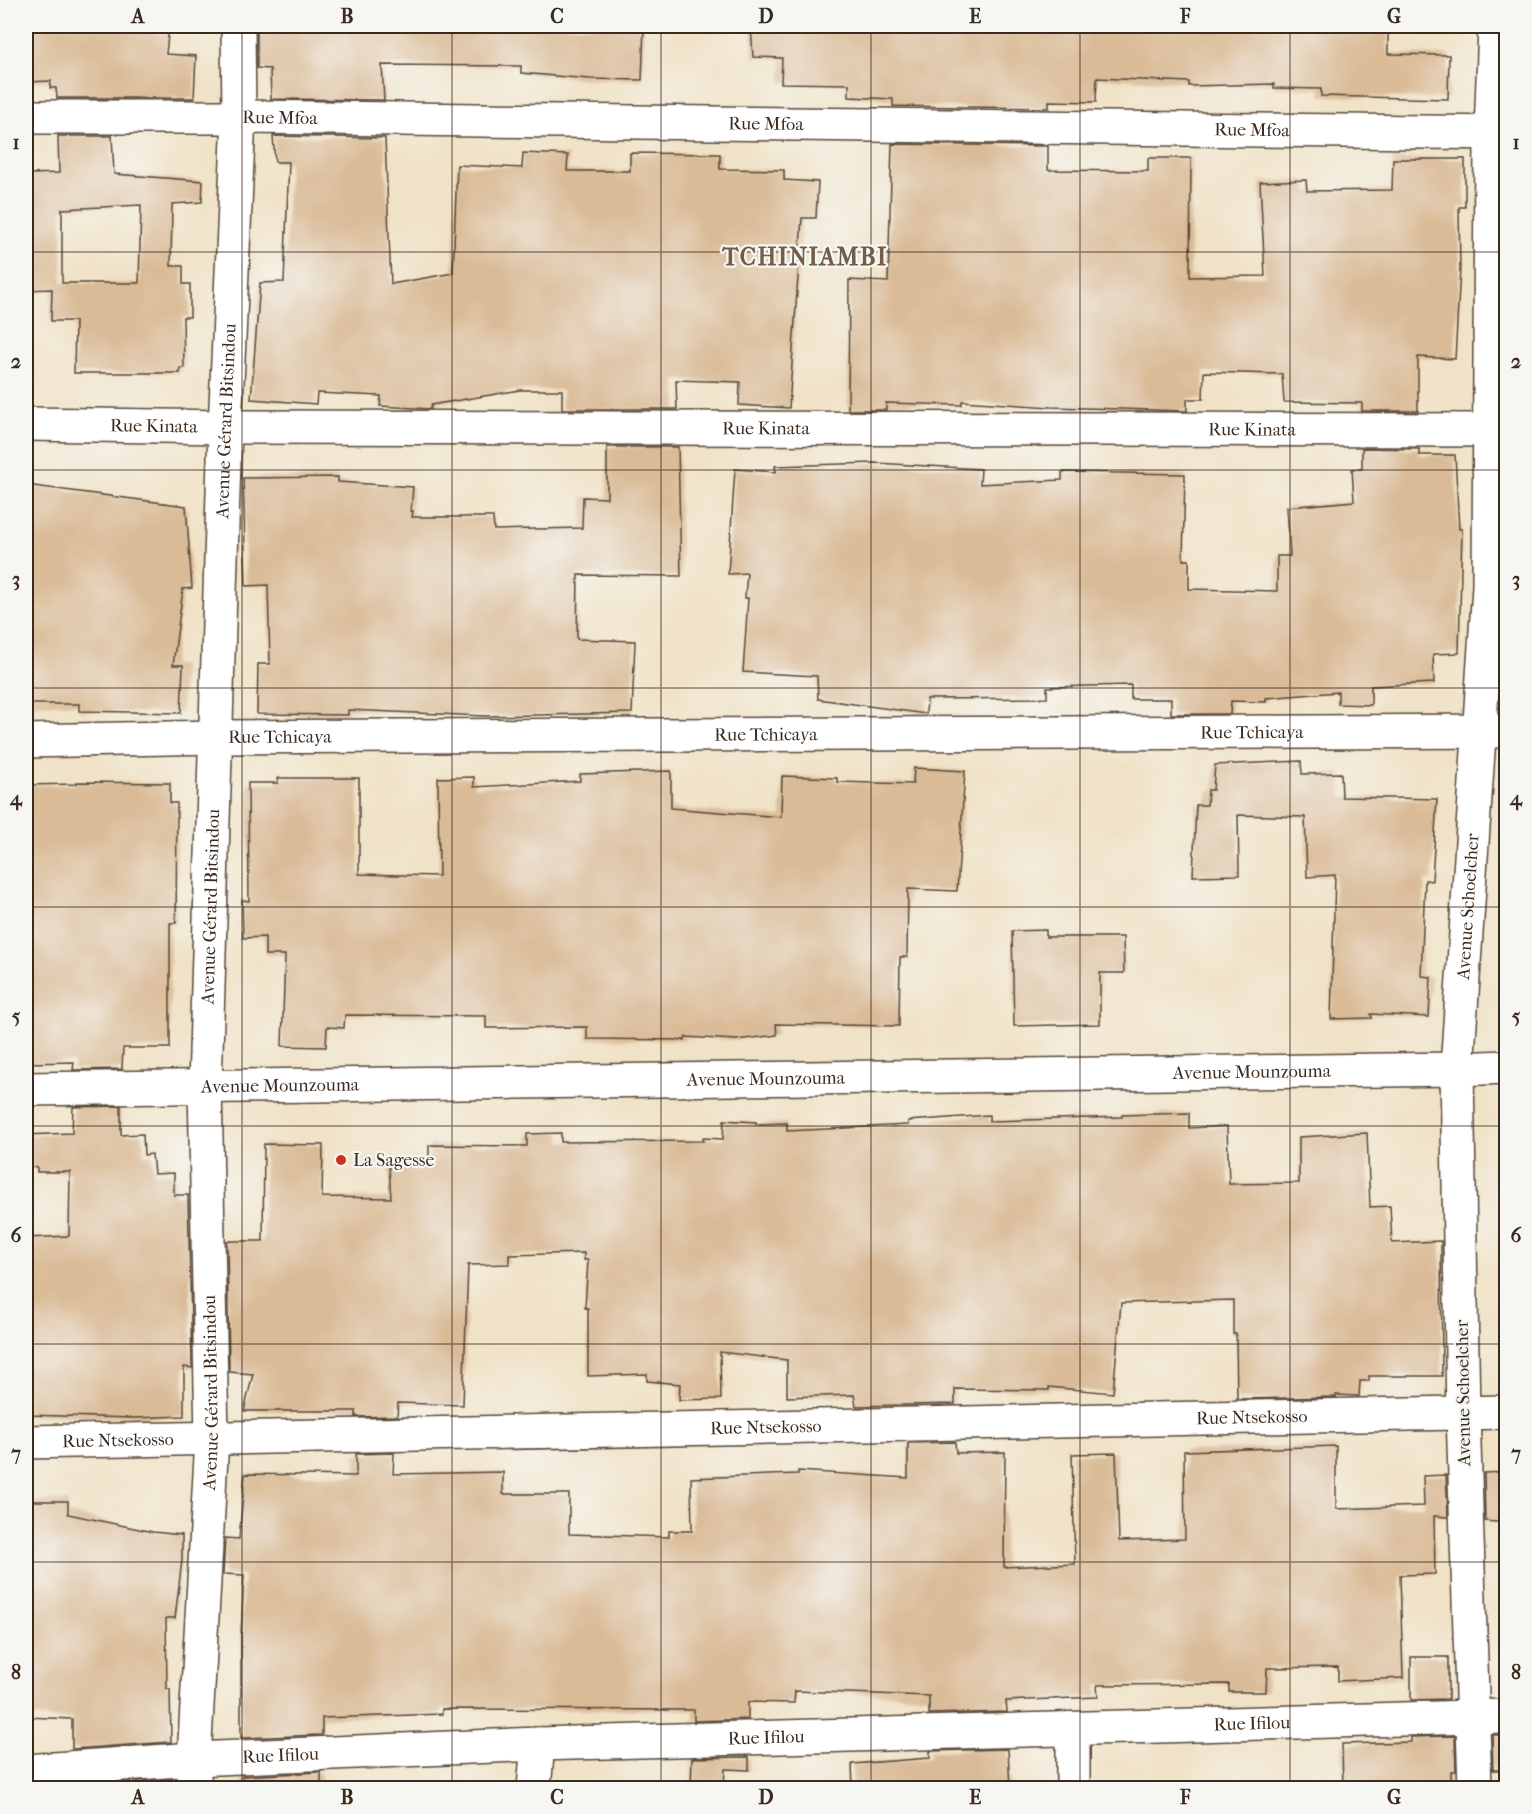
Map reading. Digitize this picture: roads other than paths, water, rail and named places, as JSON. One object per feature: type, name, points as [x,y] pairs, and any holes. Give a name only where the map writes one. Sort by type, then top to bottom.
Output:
[{"type":"street","name":"Avenue Gérard Bitsindou","points":[[194,1774],[212,1439],[205,1085],[225,427],[239,117],[238,26]]},
{"type":"street","name":"Avenue Schoelcher","points":[[1475,1788],[1463,1413],[1457,1069],[1493,731],[1489,586],[1498,430],[1499,133],[1494,26]]},
{"type":"street","name":"Rue Mfoa","points":[[26,117],[239,117],[1499,133]]},
{"type":"street","name":"Rue Kinata","points":[[26,423],[225,427],[1498,430]]},
{"type":"street","name":"Rue Tchicaya","points":[[26,741],[216,737],[1493,731]]},
{"type":"street","name":"Avenue Mounzouma","points":[[26,1089],[1506,1067]]},
{"type":"street","name":"Rue Ntsekosso","points":[[26,1442],[1506,1412]]},
{"type":"street","name":"Rue Ifilou","points":[[26,1771],[194,1774],[538,1744],[1506,1716]]},
{"type":"street","points":[[1073,1729],[1073,1788]]},
{"type":"street","points":[[534,1788],[538,1744]]},
{"type":"place","name":"La Sagesse","points":[[341,1160]]},
{"type":"district","name":"TCHINIAMBI","points":[[805,257]]}]
